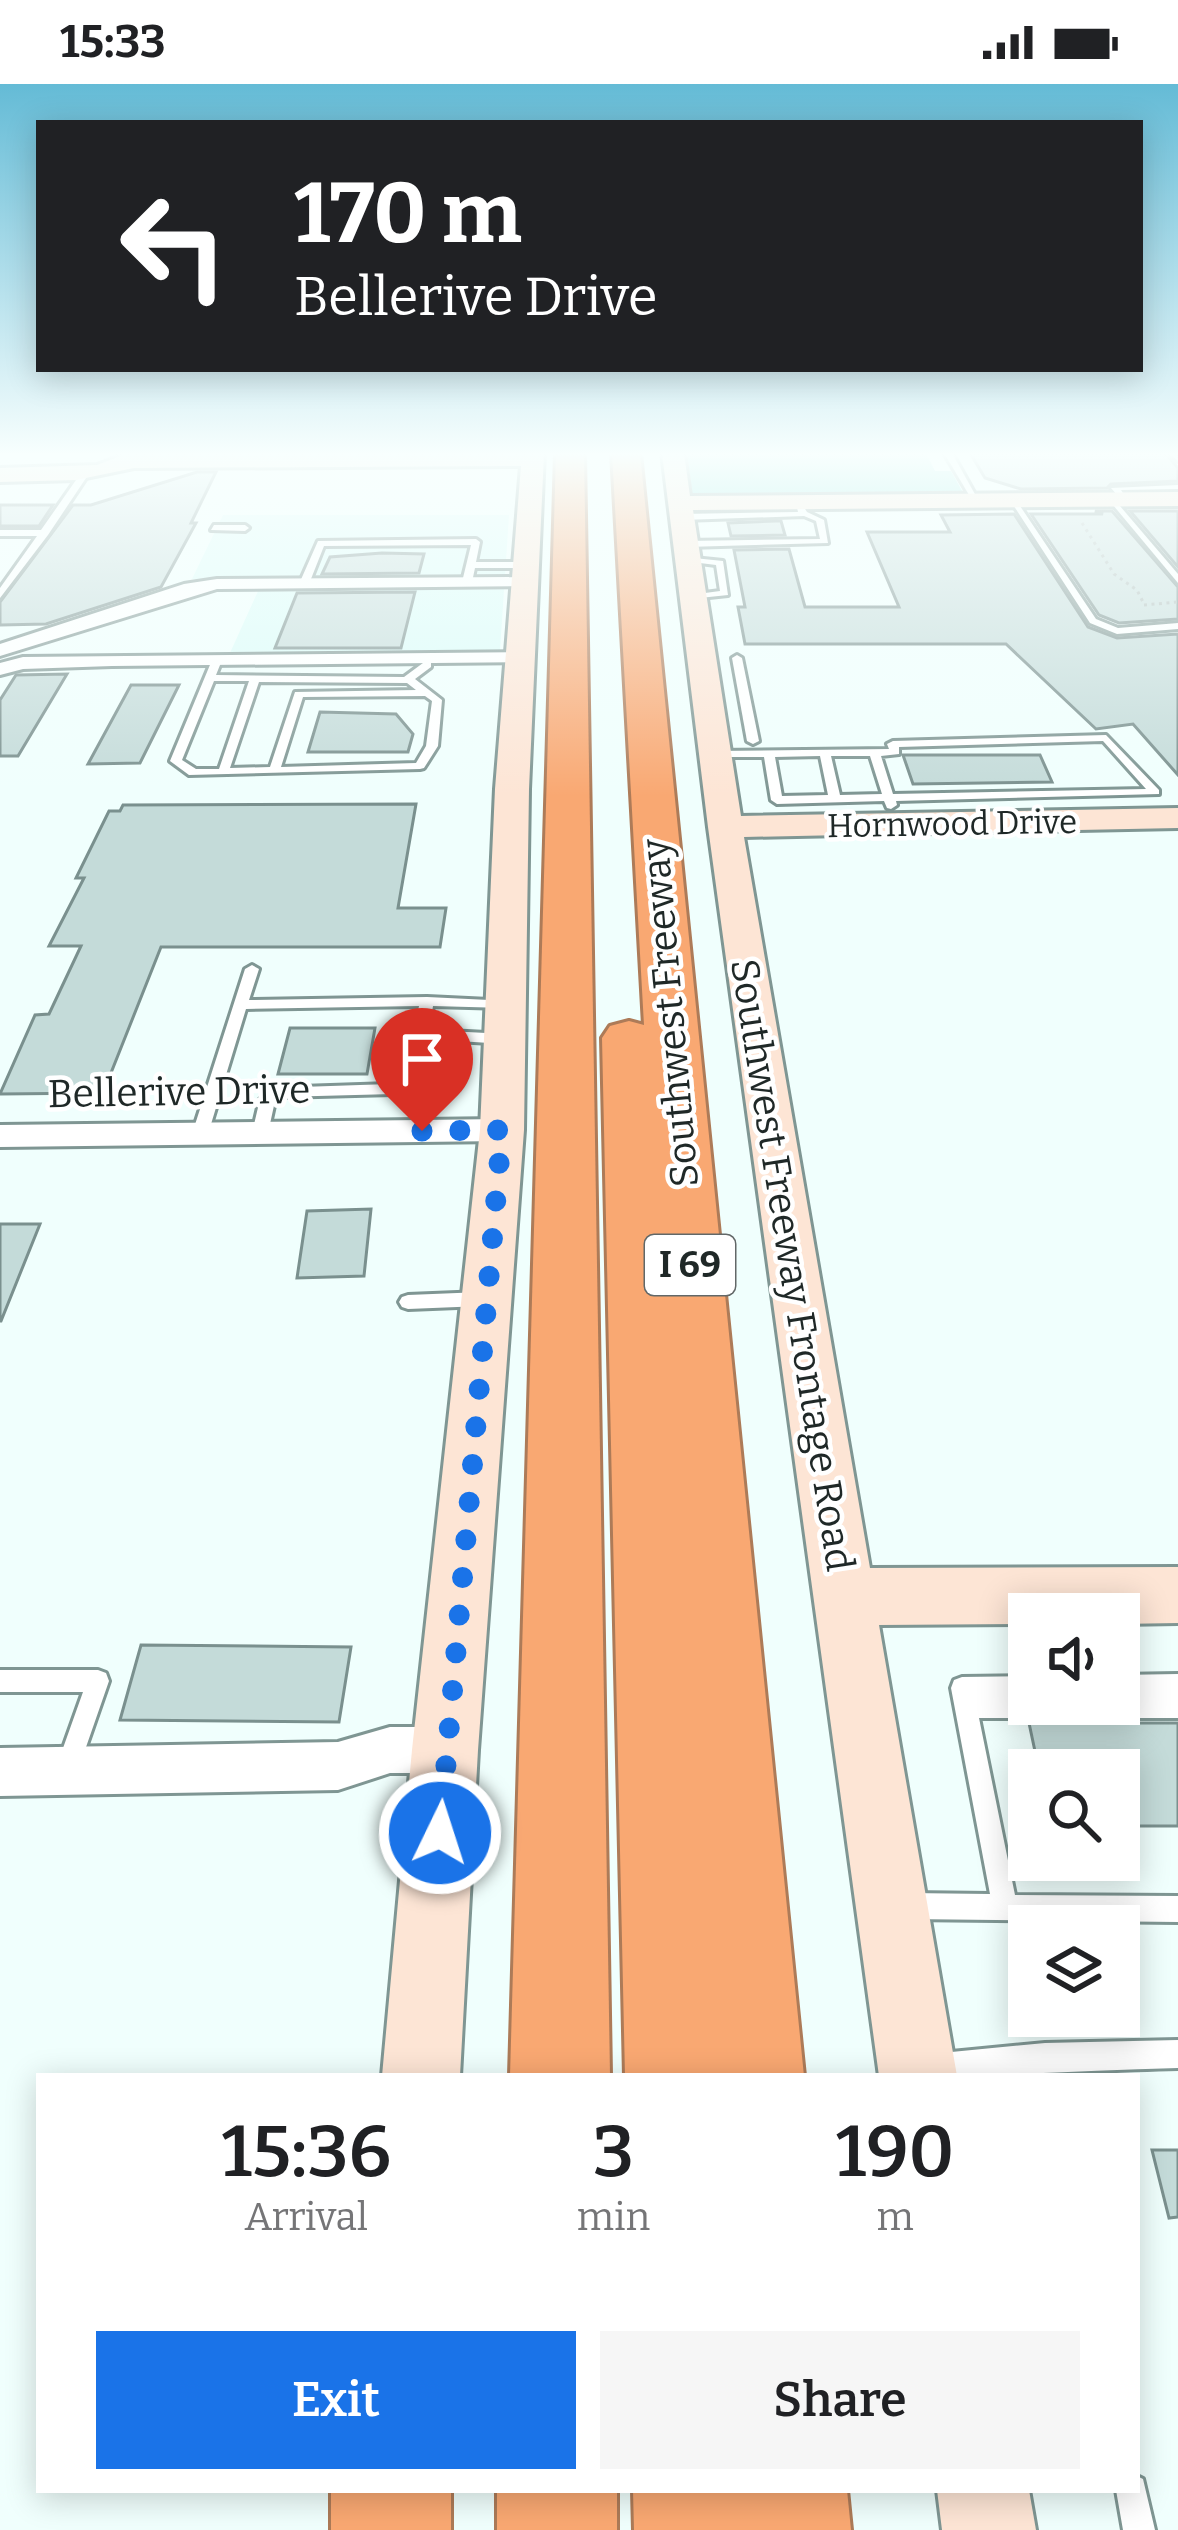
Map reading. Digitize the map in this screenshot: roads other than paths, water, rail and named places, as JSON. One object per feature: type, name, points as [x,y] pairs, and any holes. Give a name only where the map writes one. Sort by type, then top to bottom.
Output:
[{"type":"highway","points":[[547,567],[560,2073]]},
{"type":"highway","points":[[608,567],[675,2073]]},
{"type":"highway","name":"Southwest Freeway","points":[[635,567],[754,2073]]},
{"type":"highway","points":[[387,2530],[388,2493]]},
{"type":"highway","points":[[557,2493],[557,2530]]},
{"type":"highway","points":[[692,2493],[694,2530]]},
{"type":"highway","points":[[787,2493],[790,2530]]},
{"type":"main road","points":[[421,2073],[445,1750],[502,1130],[512,789],[528,567]]},
{"type":"main road","name":"Southwest Freeway Frontage Road","points":[[691,567],[734,747],[725,826],[917,2073]]},
{"type":"main road","name":"Hornwood Drive","points":[[725,826],[894,812],[1178,818]]},
{"type":"main road","points":[[842,1597],[1178,1594]]},
{"type":"main road","points":[[983,2493],[989,2530]]},
{"type":"street","points":[[0,650],[191,588],[469,574],[496,567]]},
{"type":"street","points":[[0,669],[23,663],[214,669],[522,664]]},
{"type":"street","name":"Bellerive Drive","points":[[0,1136],[502,1130]]},
{"type":"street","points":[[0,1772],[338,1766],[390,1750],[445,1750]]},
{"type":"lane","points":[[0,596],[21,567]]},
{"type":"lane","points":[[304,584],[311,567]]},
{"type":"lane","points":[[469,574],[470,567]]},
{"type":"lane","points":[[1057,567],[1093,621],[1117,631],[1178,626]]},
{"type":"lane","points":[[736,658],[734,747],[769,753],[895,752],[893,744],[1106,738],[1155,791],[894,812],[835,799],[777,800],[769,753]]},
{"type":"lane","points":[[416,668],[437,700],[432,746],[420,766],[193,773],[176,761],[214,669],[255,678],[416,668]]},
{"type":"lane","points":[[223,773],[255,678]]},
{"type":"lane","points":[[274,772],[299,694],[432,693]]},
{"type":"lane","points":[[874,752],[894,812]]},
{"type":"lane","points":[[825,753],[835,799]]},
{"type":"lane","points":[[200,1134],[252,969]]},
{"type":"lane","points":[[240,1005],[427,1001],[505,1022]]},
{"type":"lane","points":[[260,1133],[268,1099],[285,1089],[393,1089],[404,1084],[412,1076],[427,1001]]},
{"type":"lane","points":[[421,1034],[505,1022]]},
{"type":"lane","points":[[408,1301],[487,1299]]},
{"type":"lane","points":[[0,1681],[98,1681],[68,1769]]},
{"type":"lane","points":[[1140,1686],[1178,1685]]},
{"type":"lane","points":[[1005,1908],[962,1688],[1008,1687]]},
{"type":"lane","points":[[966,1707],[1178,1707]]},
{"type":"lane","points":[[891,1906],[1178,1909]]},
{"type":"lane","points":[[917,2073],[1178,2054]]},
{"type":"lane","points":[[1133,2493],[1139,2530]]}]
